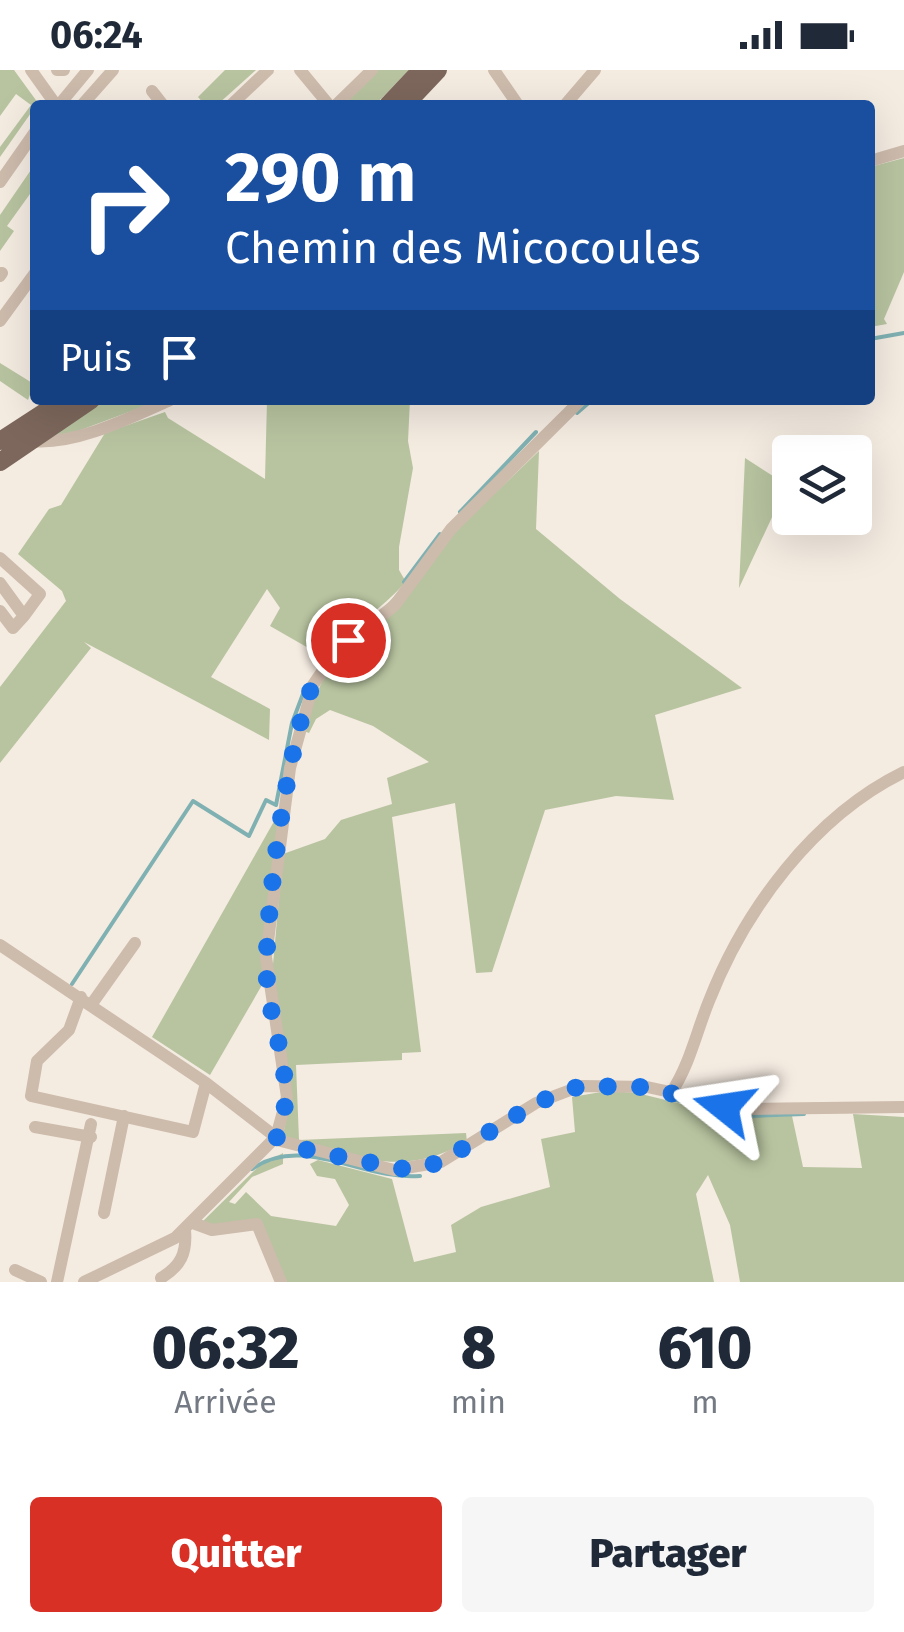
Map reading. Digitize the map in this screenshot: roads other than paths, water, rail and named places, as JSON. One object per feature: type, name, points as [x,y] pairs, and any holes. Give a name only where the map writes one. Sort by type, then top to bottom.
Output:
[{"type":"main road","points":[[393,100],[421,70]]},
{"type":"main road","points":[[410,100],[438,70]]},
{"type":"main road","points":[[0,441],[55,405]]},
{"type":"main road","points":[[0,462],[84,405]]},
{"type":"street","points":[[31,70],[53,100]]},
{"type":"street","points":[[56,70],[64,70]]},
{"type":"street","points":[[61,100],[86,70]]},
{"type":"street","points":[[86,100],[112,70]]},
{"type":"street","points":[[236,100],[268,70]]},
{"type":"street","points":[[300,70],[328,100]]},
{"type":"street","points":[[339,100],[372,70]]},
{"type":"street","points":[[494,70],[513,100]]},
{"type":"street","points":[[569,100],[596,70]]},
{"type":"street","points":[[152,91],[159,100]]},
{"type":"street","points":[[0,182],[30,139]]},
{"type":"street","points":[[875,160],[904,151]]},
{"type":"street","points":[[0,322],[30,280]]},
{"type":"street","points":[[30,442],[68,437],[156,405]]},
{"type":"street","points":[[84,1282],[189,1226],[276,1137],[287,1097],[266,957],[290,768],[313,685],[335,653],[395,605],[451,529],[576,405]]},
{"type":"street","points":[[0,558],[40,594],[13,628],[0,611]]},
{"type":"street","points":[[0,583],[24,616]]},
{"type":"street","points":[[671,1092],[691,1056],[719,977],[781,876],[842,810],[904,772]]},
{"type":"street","points":[[135,944],[86,1001],[69,1030],[37,1061],[31,1096],[194,1132],[206,1083]]},
{"type":"street","points":[[0,945],[206,1083],[276,1137],[310,1151],[410,1170],[441,1162],[536,1103],[580,1086],[626,1085],[750,1109],[904,1108]]},
{"type":"street","points":[[104,1213],[124,1116]]},
{"type":"street","points":[[35,1127],[91,1130],[57,1282]]},
{"type":"street","points":[[189,1226],[212,1230],[257,1224],[282,1282]]},
{"type":"street","points":[[162,1278],[176,1269],[185,1252],[189,1226]]},
{"type":"street","points":[[14,1270],[41,1282]]},
{"type":"waterway","points":[[875,338],[904,333]]},
{"type":"waterway","points":[[577,413],[586,405]]},
{"type":"waterway","points":[[460,512],[536,432]]},
{"type":"waterway","points":[[404,582],[440,534]]},
{"type":"waterway","points":[[72,984],[193,801],[249,836],[266,800],[276,805],[292,723],[306,686]]},
{"type":"waterway","points":[[671,1099],[751,1116],[804,1114]]},
{"type":"waterway","points":[[252,1169],[272,1159],[292,1156],[399,1176],[420,1176]]}]
